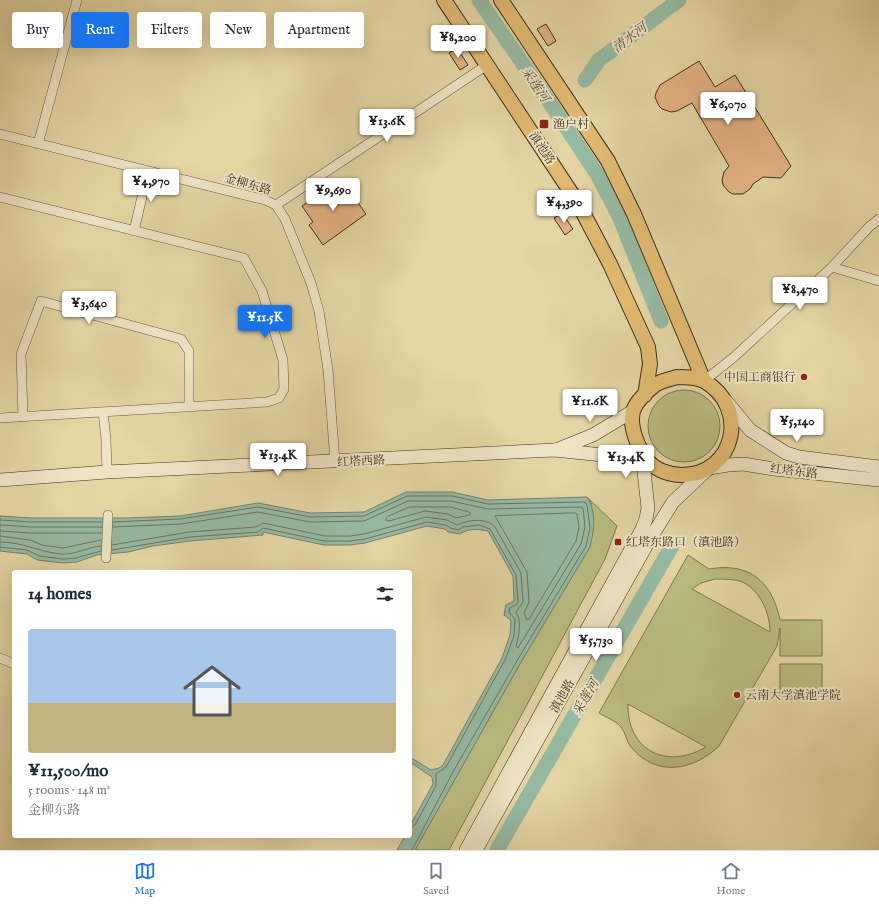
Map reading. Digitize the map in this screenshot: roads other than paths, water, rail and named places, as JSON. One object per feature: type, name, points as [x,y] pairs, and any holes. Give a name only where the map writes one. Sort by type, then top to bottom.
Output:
[{"type":"main road","name":"滇池路","points":[[444,0],[578,203],[610,264],[648,347],[650,364],[645,395]]},
{"type":"main road","points":[[501,0],[608,161],[634,214],[704,381]]},
{"type":"main road","points":[[554,450],[594,435],[633,411],[645,395],[656,384],[677,376],[692,377],[704,381],[723,397],[732,418],[731,440],[723,455],[709,468],[691,475],[676,475],[655,468],[645,459],[636,443],[633,427],[633,411]]},
{"type":"main road","name":"红塔东路","points":[[723,397],[738,418],[750,430],[786,453],[799,457],[879,467]]},
{"type":"main road","points":[[554,450],[603,455],[618,459],[645,459]]},
{"type":"main road","name":"红塔西路","points":[[0,480],[107,472],[336,462],[554,450]]},
{"type":"main road","points":[[618,459],[635,470],[646,487]]},
{"type":"main road","name":"滇池路","points":[[466,850],[642,529],[648,508],[645,459]]},
{"type":"main road","name":"红塔东路","points":[[709,468],[743,464],[774,470],[879,480]]},
{"type":"main road","name":"滇池路","points":[[476,850],[650,539],[673,502],[709,468]]},
{"type":"street","points":[[38,144],[77,0]]},
{"type":"street","points":[[276,204],[487,65]]},
{"type":"street","name":"金柳东路","points":[[0,134],[276,204],[285,219],[311,283],[319,311],[328,370],[336,462]]},
{"type":"street","points":[[134,230],[148,171]]},
{"type":"street","points":[[0,197],[244,258],[262,291],[283,360],[284,389],[279,398],[267,402],[0,418]]},
{"type":"street","points":[[704,381],[734,357],[832,267],[869,226],[879,219]]},
{"type":"street","points":[[832,267],[879,281]]},
{"type":"street","points":[[22,417],[21,354],[41,301],[181,339],[189,351],[189,407]]},
{"type":"street","points":[[103,412],[107,472]]},
{"type":"street","points":[[106,558],[108,515]]},
{"type":"street","points":[[0,658],[12,663]]},
{"type":"water","points":[[406,492],[452,492],[488,500],[587,497],[593,515],[593,535],[590,547],[521,662],[415,850],[397,850],[404,838],[412,838],[412,822],[433,784],[432,777],[412,763],[412,758],[431,770],[439,768],[443,765],[502,658],[510,635],[511,620],[504,615],[506,605],[514,601],[513,576],[488,531],[473,530],[460,534],[448,532],[445,529],[427,526],[365,543],[350,545],[324,545],[263,532],[263,535],[190,541],[153,546],[128,552],[97,555],[77,562],[63,563],[37,560],[27,554],[0,551],[0,516],[31,518],[126,518],[180,516],[258,503],[310,513],[364,512]]},
{"type":"waterway","name":"采莲河","points":[[479,0],[597,174],[619,216],[661,321]]},
{"type":"waterway","name":"清水河","points":[[585,80],[599,60],[679,0]]},
{"type":"waterway","name":"采莲河","points":[[497,850],[673,544]]},
{"type":"place","name":"渔户村","points":[[544,124]]},
{"type":"place","name":"中国工商银行","points":[[804,377]]},
{"type":"place","name":"红塔东路口（滇池路）","points":[[618,542]]},
{"type":"place","name":"云南大学滇池学院","points":[[737,695]]}]
